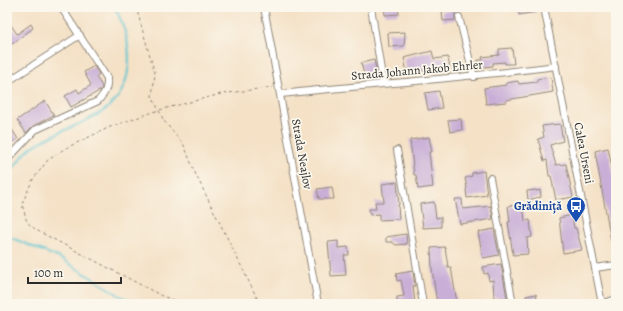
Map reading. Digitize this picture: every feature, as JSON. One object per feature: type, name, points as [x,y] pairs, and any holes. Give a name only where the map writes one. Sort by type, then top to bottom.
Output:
[{"type":"street","points":[[7,160],[35,130],[98,101],[105,94],[108,86],[107,78],[62,7]]},
{"type":"street","name":"Strada Neajlov","points":[[264,7],[318,304]]},
{"type":"street","points":[[371,7],[383,83]]},
{"type":"street","name":"Calea Urseni","points":[[544,7],[602,304]]},
{"type":"street","points":[[459,17],[474,77]]},
{"type":"street","points":[[7,82],[80,35]]},
{"type":"street","name":"Strada Johann Jakob Ehrler","points":[[281,94],[383,83],[474,77],[556,66]]},
{"type":"street","points":[[397,150],[423,304]]},
{"type":"street","points":[[490,178],[513,304]]},
{"type":"street","points":[[595,268],[616,264]]},
{"type":"street","points":[[602,304],[616,299]]},
{"type":"path","points":[[136,7],[155,74],[152,96],[164,121],[184,145],[196,174],[260,304]]},
{"type":"path","points":[[185,304],[162,296],[36,230],[27,222],[22,204],[32,181],[47,161],[64,149],[110,128],[159,110],[221,94],[279,85]]},
{"type":"building","points":[[384,7],[398,7],[399,14],[385,15]]},
{"type":"building","points":[[518,7],[535,7],[536,12],[519,15]]},
{"type":"building","points":[[455,10],[455,20],[443,21],[442,11]]},
{"type":"building","points":[[7,19],[17,34],[31,24],[33,28],[12,44],[7,36]]},
{"type":"building","points":[[405,32],[404,46],[389,47],[388,33]]},
{"type":"building","points":[[512,48],[514,64],[505,64],[505,62],[493,63],[493,66],[478,66],[478,60],[483,60],[482,57],[499,55],[499,49]]},
{"type":"building","points":[[432,51],[434,59],[448,57],[450,69],[424,72],[424,70],[407,73],[404,58]]},
{"type":"building","points":[[374,60],[377,75],[365,78],[361,63]]},
{"type":"building","points":[[94,66],[99,74],[96,77],[102,86],[101,90],[71,107],[65,96],[77,89],[79,93],[91,85],[84,72]]},
{"type":"building","points":[[551,77],[553,92],[506,100],[506,102],[486,104],[484,88],[506,85],[506,83],[518,81],[519,84],[537,82],[537,79]]},
{"type":"building","points":[[439,91],[442,108],[428,110],[425,93]]},
{"type":"building","points":[[45,101],[54,115],[33,126],[26,133],[17,120]]},
{"type":"building","points":[[461,119],[462,130],[450,132],[448,120]]},
{"type":"building","points":[[7,122],[18,139],[7,146]]},
{"type":"building","points":[[560,124],[563,141],[550,145],[556,165],[566,164],[573,197],[556,200],[551,176],[549,176],[547,160],[544,161],[538,139],[544,137],[542,126]]},
{"type":"building","points":[[429,137],[432,152],[429,152],[433,187],[418,189],[416,175],[414,175],[410,140]]},
{"type":"building","points":[[608,148],[616,187],[616,251],[613,252],[595,151]]},
{"type":"building","points":[[484,171],[487,195],[467,198],[465,178],[472,176],[472,173]]},
{"type":"building","points":[[397,182],[399,219],[379,220],[379,214],[370,215],[369,209],[376,209],[375,202],[384,202],[382,184]]},
{"type":"building","points":[[332,187],[334,199],[319,199],[317,189]]},
{"type":"building","points":[[540,190],[541,197],[528,200],[527,191]]},
{"type":"building","points":[[455,199],[462,199],[463,209],[491,206],[493,219],[460,224]]},
{"type":"building","points":[[434,202],[436,218],[441,217],[441,227],[423,228],[420,204]]},
{"type":"building","points":[[523,204],[525,221],[530,220],[532,237],[527,238],[528,254],[513,255],[508,222],[510,222],[508,206]]},
{"type":"building","points":[[572,215],[574,228],[576,228],[582,250],[563,253],[559,218]]},
{"type":"building","points":[[494,229],[499,255],[483,258],[478,232]]},
{"type":"building","points":[[406,234],[407,244],[396,245],[392,242],[386,242],[386,237]]},
{"type":"building","points":[[338,241],[338,248],[348,247],[349,255],[344,255],[346,275],[331,276],[328,242]]},
{"type":"building","points":[[445,247],[448,267],[451,267],[457,303],[437,304],[432,269],[431,248]]},
{"type":"building","points":[[501,264],[507,298],[494,298],[493,280],[489,281],[488,273],[484,274],[483,267]]},
{"type":"building","points":[[413,271],[415,304],[397,304],[397,297],[404,296],[401,280],[397,281],[396,274]]},
{"type":"building","points":[[536,294],[538,304],[527,304],[526,296]]},
{"type":"waterway","points":[[7,178],[15,165],[28,150],[40,142],[100,113],[112,103],[121,92],[129,64],[128,49],[126,34],[114,7]]},
{"type":"waterway","points":[[7,236],[60,258],[122,297],[140,304]]},
{"type":"place","name":"Grădiniță","points":[[576,223]]}]
